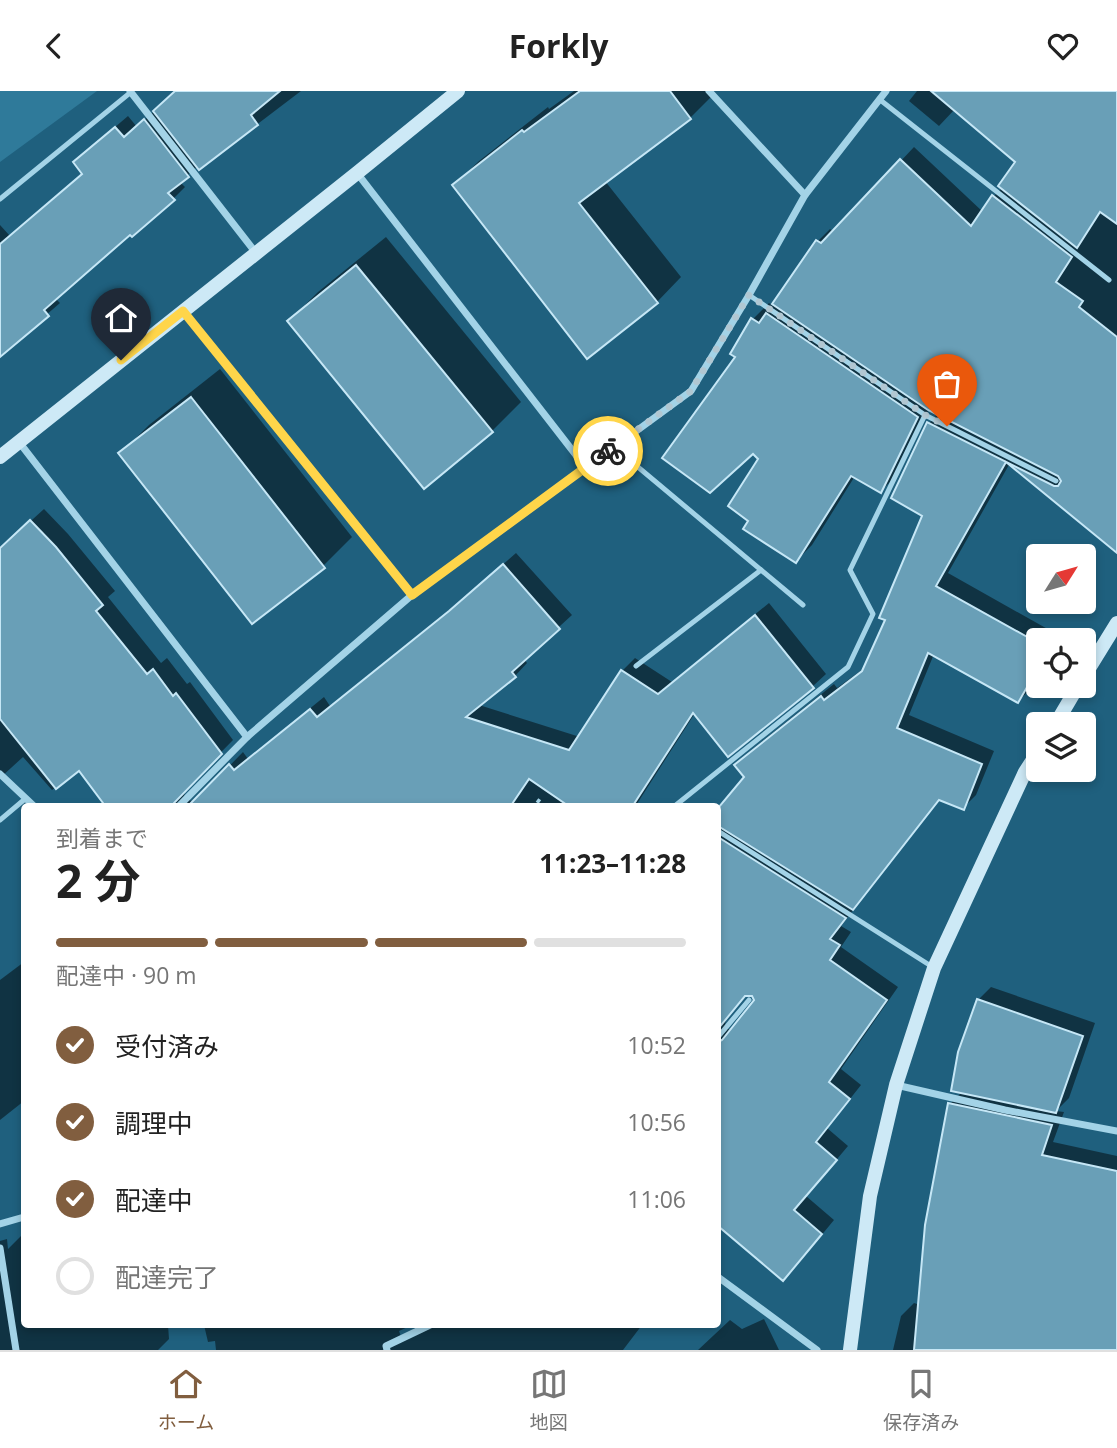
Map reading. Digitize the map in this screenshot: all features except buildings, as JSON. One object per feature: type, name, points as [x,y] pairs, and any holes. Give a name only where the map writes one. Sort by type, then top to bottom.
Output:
[{"type":"street","points":[[0,457],[458,91]]},
{"type":"street","points":[[709,91],[805,195]]},
{"type":"street","points":[[182,803],[247,737],[412,595],[691,391],[805,195],[886,91]]},
{"type":"street","points":[[130,92],[256,253]]},
{"type":"street","points":[[357,173],[586,468]]},
{"type":"street","points":[[183,311],[412,595]]},
{"type":"street","points":[[19,442],[247,737]]},
{"type":"street","points":[[1096,657],[1117,623]]},
{"type":"street","points":[[850,1350],[870,1196],[896,1085],[934,968],[1026,770]]},
{"type":"street","points":[[0,774],[30,803]]},
{"type":"street","points":[[896,1085],[1005,1110],[1117,1131]]},
{"type":"street","points":[[0,1224],[21,1218]]},
{"type":"street","points":[[0,1248],[16,1350]]},
{"type":"street","points":[[721,1279],[817,1350]]},
{"type":"street","points":[[387,1350],[386,1346],[424,1328]]},
{"type":"lane","points":[[0,199],[130,92]]},
{"type":"lane","points":[[879,99],[1109,280]]},
{"type":"lane","points":[[749,295],[925,415],[1056,481]]},
{"type":"lane","points":[[680,803],[848,667],[873,614],[850,570],[925,415]]},
{"type":"lane","points":[[614,447],[803,605]]},
{"type":"lane","points":[[636,666],[761,570]]},
{"type":"lane","points":[[0,820],[25,799]]},
{"type":"lane","points":[[721,833],[934,968]]},
{"type":"lane","points":[[721,1033],[749,1000]]},
{"type":"path","points":[[537,800],[541,803]]},
{"type":"shaded area","points":[[0,91],[97,91],[0,162]]},
{"type":"way so far","points":[[608,451],[691,391],[749,295],[925,415],[947,426]]},
{"type":"route","points":[[121,360],[183,311],[412,595],[608,451]]}]
